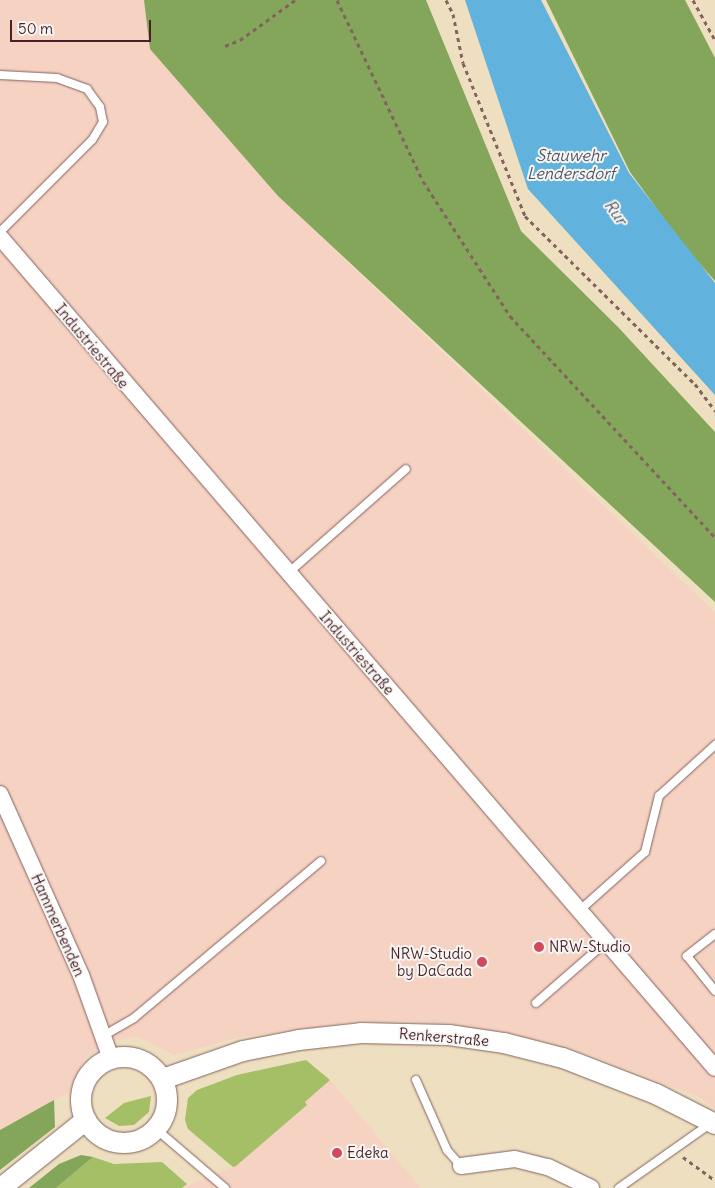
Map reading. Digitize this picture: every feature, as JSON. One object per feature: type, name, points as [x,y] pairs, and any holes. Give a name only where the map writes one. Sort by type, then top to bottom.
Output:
[{"type":"street","name":"Industriestraße","points":[[0,237],[715,1068]]},
{"type":"street","name":"Hammerbenden","points":[[0,794],[81,975],[111,1059]]},
{"type":"street","name":"Renkerstraße","points":[[163,1079],[242,1052],[299,1040],[361,1033],[449,1035],[504,1043],[563,1058],[656,1094],[714,1122]]},
{"type":"street","points":[[128,1057],[144,1061],[163,1079],[168,1100],[164,1116],[156,1130],[136,1141],[113,1141],[93,1129],[86,1120],[82,1105],[82,1090],[98,1066],[111,1059],[128,1057]]},
{"type":"street","points":[[0,1188],[86,1120]]},
{"type":"street","points":[[461,1166],[515,1159],[548,1167],[591,1188]]},
{"type":"lane","points":[[0,75],[57,78],[87,89],[100,107],[102,122],[92,140],[0,232]]},
{"type":"lane","points":[[288,573],[406,469]]},
{"type":"lane","points":[[580,910],[645,852],[660,796],[715,746]]},
{"type":"lane","points":[[103,1036],[134,1018],[321,861]]},
{"type":"lane","points":[[715,934],[687,956],[715,991]]},
{"type":"lane","points":[[536,1003],[607,941]]},
{"type":"lane","points":[[416,1080],[447,1150],[461,1166]]},
{"type":"lane","points":[[618,1188],[675,1152],[714,1122]]},
{"type":"lane","points":[[156,1130],[225,1188]]},
{"type":"path","points":[[225,46],[240,40],[294,0]]},
{"type":"path","points":[[337,0],[423,181],[510,316],[715,537]]},
{"type":"path","points":[[446,0],[453,14],[463,63],[524,216],[695,384],[715,411]]},
{"type":"path","points":[[693,0],[715,40]]},
{"type":"path","points":[[675,1152],[715,1180]]},
{"type":"shaded area","points":[[0,0],[144,0],[151,49],[278,196],[715,612],[715,1109],[699,1097],[568,1047],[451,1023],[359,1021],[236,1038],[175,1055],[139,1037],[112,1041],[84,1059],[69,1092],[0,1130]]},
{"type":"shaded area","name":"Edeka","points":[[330,1080],[421,1188],[182,1188],[236,1166],[307,1105],[305,1102]]},
{"type":"green space","points":[[144,0],[426,0],[521,231],[618,327],[715,432],[715,602],[278,196],[150,49]]},
{"type":"green space","points":[[546,0],[685,0],[715,58],[715,281],[684,246],[630,172]]},
{"type":"green space","points":[[306,1060],[330,1080],[305,1102],[307,1105],[236,1166],[233,1167],[188,1129],[185,1120],[188,1098],[197,1090],[237,1075]]},
{"type":"green space","points":[[151,1096],[149,1112],[134,1125],[119,1126],[105,1118],[124,1103]]},
{"type":"green space","points":[[54,1100],[55,1127],[0,1170],[0,1130]]},
{"type":"green space","points":[[81,1155],[93,1157],[56,1188],[29,1188],[59,1164]]},
{"type":"green space","points":[[93,1157],[114,1164],[162,1162],[187,1184],[182,1188],[56,1188]]},
{"type":"water","name":"Stauwehr Lendersdorf","points":[[465,0],[541,0],[629,173],[715,283],[715,395],[528,189]]},
{"type":"place","name":"NRW-Studio","points":[[539,947]]},
{"type":"place","name":"NRW-Studio by DaCada","points":[[482,962]]},
{"type":"place","name":"Edeka","points":[[337,1153]]},
{"type":"water label","name":"Rur","points":[[616,212]]}]
